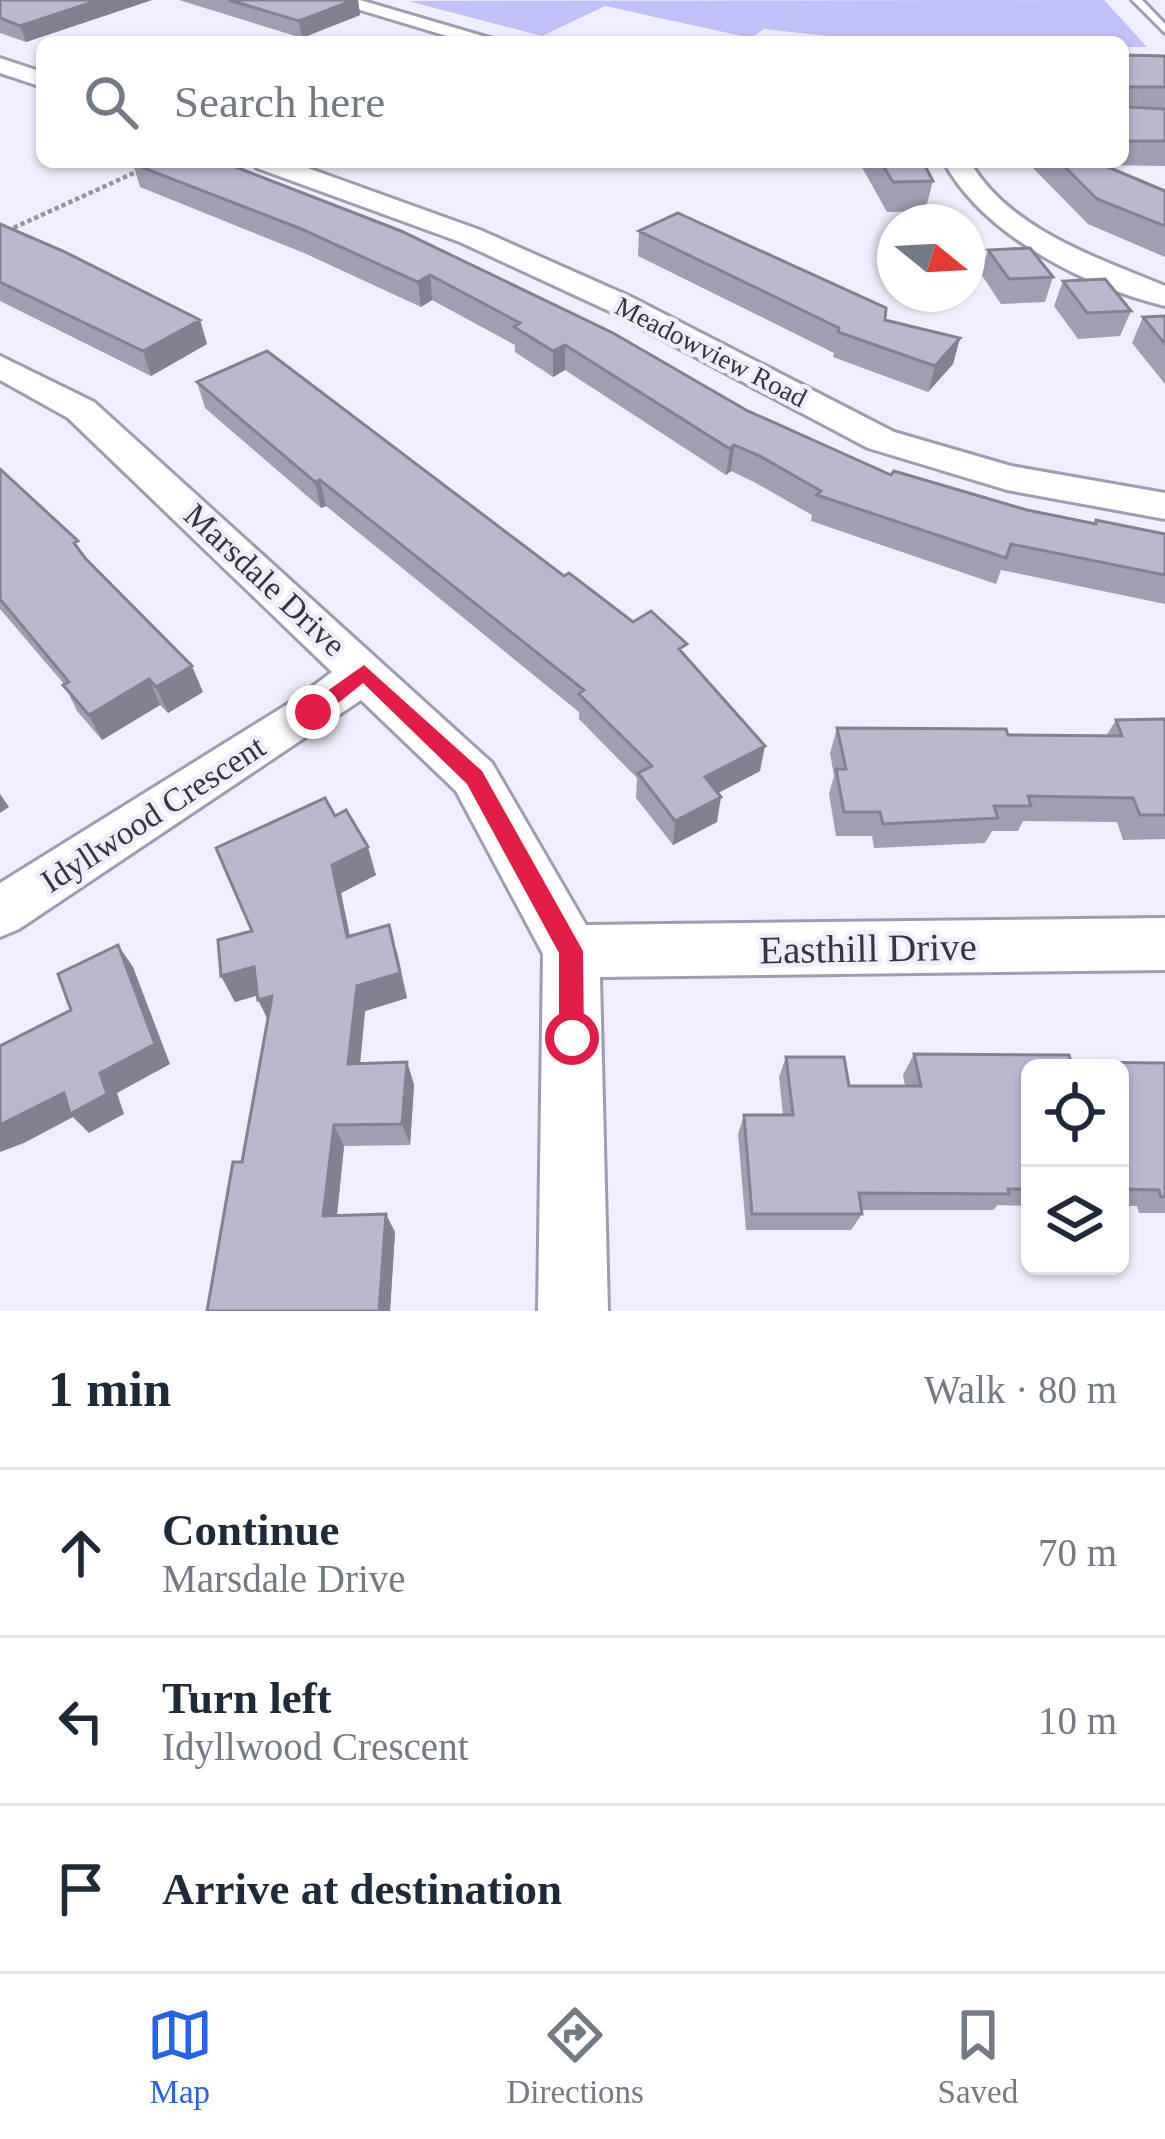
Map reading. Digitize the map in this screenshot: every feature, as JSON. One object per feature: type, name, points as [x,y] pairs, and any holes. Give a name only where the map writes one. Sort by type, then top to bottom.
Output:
[{"type":"street","points":[[337,0],[470,36]]},
{"type":"street","points":[[0,65],[36,78]]},
{"type":"street","name":"Meadowview Road","points":[[283,168],[470,236],[620,304],[881,440],[1006,478],[1165,506]]},
{"type":"street","points":[[960,168],[964,181],[1040,244],[1165,297]]},
{"type":"street","name":"Marsdale Drive","points":[[0,366],[81,410],[474,777],[571,951],[573,1311]]},
{"type":"street","name":"Idyllwood Crescent","points":[[0,912],[313,712],[364,672]]},
{"type":"street","name":"Easthill Drive","points":[[571,951],[1165,944]]},
{"type":"lane","points":[[1136,0],[1165,30]]},
{"type":"path","points":[[0,235],[145,168]]},
{"type":"shaded area","points":[[1104,0],[1147,47],[1129,47],[1129,36],[828,36],[764,29],[754,36],[742,36],[605,6],[542,36],[408,1]]},
{"type":"building","points":[[0,0],[99,0],[20,26],[0,18]]},
{"type":"building","points":[[229,0],[354,0],[299,21]]},
{"type":"building","points":[[1129,55],[1165,56],[1165,87],[1129,87]]},
{"type":"building","points":[[1129,107],[1165,109],[1165,141],[1129,141]]},
{"type":"building","points":[[143,168],[238,168],[401,231],[613,333],[746,410],[891,475],[894,471],[1027,510],[1165,534],[1165,575],[1011,544],[1006,558],[817,495],[821,491],[758,455],[734,445],[730,449],[565,345],[553,351],[514,327],[520,323],[430,275],[418,282],[299,228]]},
{"type":"building","points":[[885,168],[926,168],[933,181],[893,182]]},
{"type":"building","points":[[1066,168],[1110,168],[1165,191],[1165,226],[1097,199]]},
{"type":"building","points":[[678,213],[877,304],[877,312],[886,312],[885,320],[960,338],[935,366],[838,332],[839,328],[639,231]]},
{"type":"building","points":[[0,224],[200,320],[143,351],[0,282]]},
{"type":"building","points":[[1030,248],[1053,277],[1009,279],[988,250]]},
{"type":"building","points":[[1105,279],[1131,311],[1087,313],[1063,281]]},
{"type":"building","points":[[1165,316],[1165,344],[1143,317]]},
{"type":"building","points":[[267,351],[564,576],[569,573],[633,622],[651,611],[687,644],[679,649],[765,746],[705,777],[721,797],[675,821],[638,773],[652,766],[579,694],[584,690],[320,480],[315,482],[197,382]]},
{"type":"building","points":[[0,469],[78,541],[74,543],[85,558],[192,666],[156,687],[149,679],[89,715],[63,685],[69,682],[0,599]]},
{"type":"building","points":[[1165,719],[1165,815],[1140,815],[1133,798],[1028,796],[1031,806],[994,806],[998,818],[883,824],[880,812],[844,812],[836,769],[846,769],[837,728],[1006,729],[1008,735],[1122,736],[1116,720]]},
{"type":"building","points":[[325,798],[335,816],[346,810],[368,847],[332,865],[347,937],[389,925],[400,973],[357,986],[348,1064],[407,1062],[402,1124],[334,1125],[323,1216],[386,1214],[379,1311],[207,1311],[233,1162],[242,1162],[272,996],[258,1000],[254,967],[221,976],[218,940],[252,931],[216,848]]},
{"type":"building","points":[[118,945],[155,1044],[100,1073],[107,1094],[70,1114],[64,1093],[0,1125],[0,1046],[71,1010],[58,974]]},
{"type":"building","points":[[914,1054],[1069,1055],[1070,1059],[1021,1059],[1021,1189],[1008,1189],[1009,1194],[859,1193],[862,1214],[752,1214],[744,1115],[793,1115],[786,1057],[844,1057],[849,1086],[921,1086]]},
{"type":"building","points":[[1129,1063],[1165,1063],[1165,1197],[1159,1190],[1129,1189]]},
{"type":"route","points":[[313,712],[364,672],[474,777],[571,951],[572,1038]]}]
